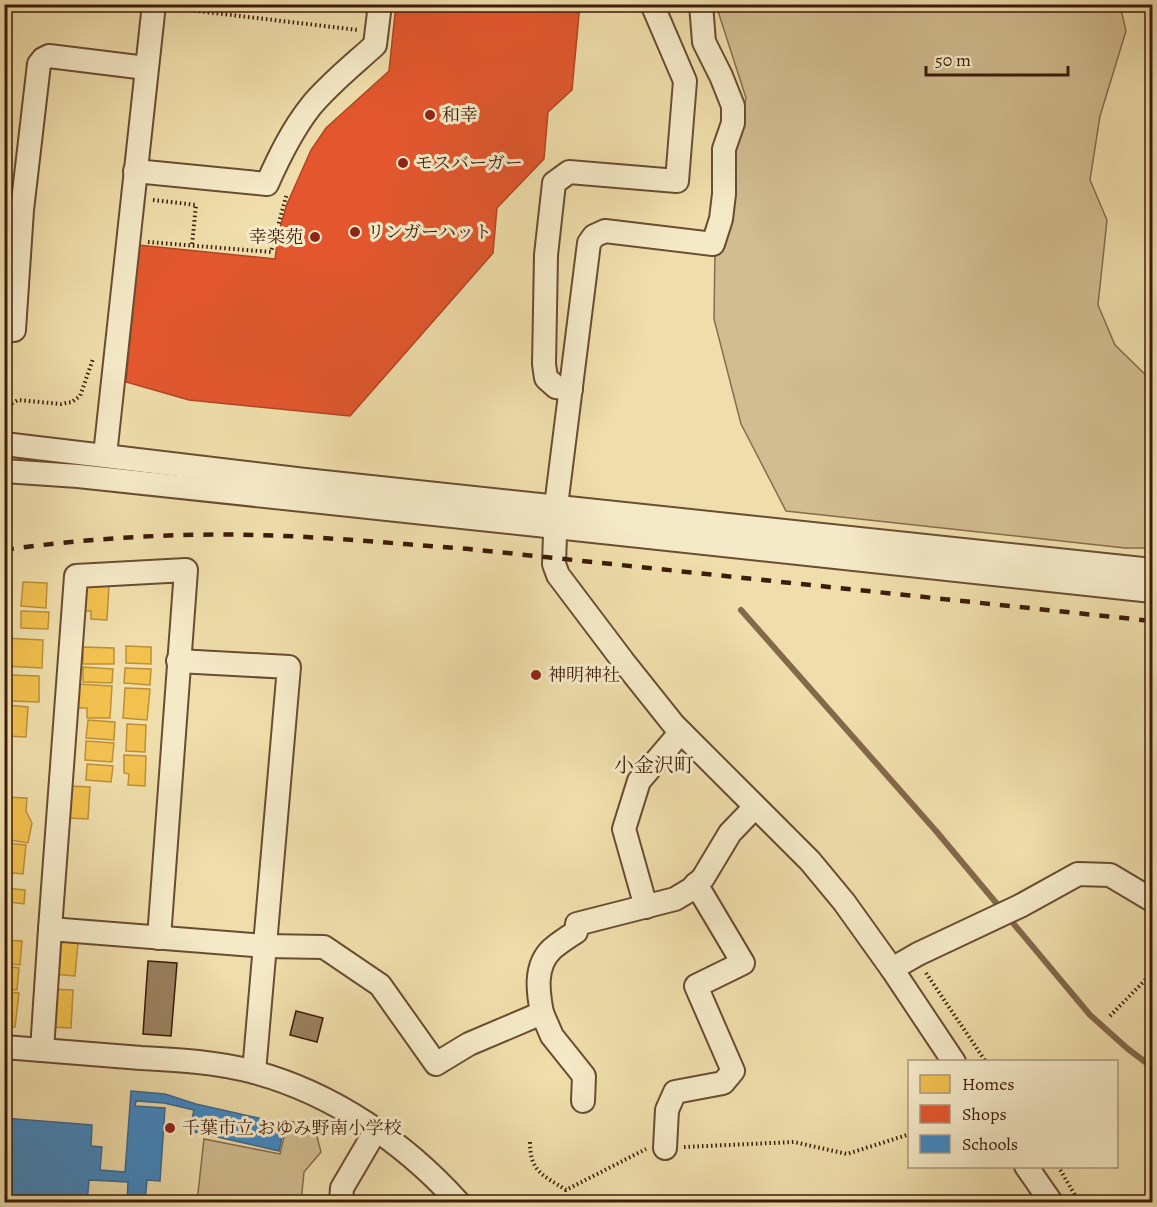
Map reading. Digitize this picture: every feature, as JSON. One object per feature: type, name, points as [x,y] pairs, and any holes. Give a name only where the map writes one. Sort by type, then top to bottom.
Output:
[{"type":"street","points":[[135,171],[267,184],[285,144],[310,107],[375,45],[380,4]]},
{"type":"street","points":[[571,389],[556,387],[546,378],[544,364],[546,255],[554,183],[569,172],[677,181],[685,81],[652,4]]},
{"type":"street","points":[[701,4],[704,42],[722,76],[733,106],[733,123],[724,149],[724,194],[719,227],[713,244],[605,231],[594,236],[589,243],[556,506],[554,564],[558,575],[629,670],[681,732],[810,861],[844,902],[953,1060]]},
{"type":"street","points":[[105,455],[153,5]]},
{"type":"street","points":[[15,330],[22,210],[39,64],[49,56],[146,68]]},
{"type":"street","points":[[4,444],[305,480],[1152,570]]},
{"type":"street","points":[[4,471],[89,478],[1152,591]]},
{"type":"street","points":[[42,1050],[76,576],[186,570],[159,938]]},
{"type":"street","points":[[178,661],[289,667],[254,1072]]},
{"type":"street","points":[[646,907],[624,829],[639,781],[681,732]]},
{"type":"street","points":[[583,1101],[584,1076],[552,1036],[542,1013],[538,990],[541,966],[550,950],[576,932],[577,924],[675,899],[703,878],[730,833],[755,807]]},
{"type":"street","points":[[892,969],[918,954],[1020,906],[1078,874],[1110,875],[1152,900]]},
{"type":"street","points":[[665,1148],[667,1110],[675,1092],[723,1083],[733,1071],[696,986],[743,963],[696,884]]},
{"type":"street","points":[[50,929],[265,946],[324,947],[380,985],[436,1064],[469,1044],[542,1013]]},
{"type":"street","points":[[4,1047],[205,1062],[254,1072],[306,1091],[338,1106],[376,1130],[431,1174],[458,1203]]},
{"type":"street","points":[[341,1203],[342,1188],[376,1130]]},
{"type":"street","points":[[1027,1168],[1051,1203]]},
{"type":"path","points":[[153,5],[377,32]]},
{"type":"path","points":[[918,954],[927,976],[985,1060]]},
{"type":"path","points":[[1110,1016],[1152,973]]},
{"type":"path","points":[[530,1142],[530,1159],[541,1174],[566,1190],[646,1149],[794,1142],[847,1154],[908,1134]]},
{"type":"path","points":[[1059,1168],[1079,1203]]},
{"type":"shaded area","points":[[716,5],[1120,5],[1126,31],[1100,116],[1090,180],[1107,220],[1098,305],[1115,345],[1152,381],[1152,548],[1125,548],[786,511],[741,424],[714,319],[715,251],[746,98]]},
{"type":"shaded area","points":[[288,1121],[314,1125],[321,1152],[304,1172],[301,1202],[197,1202],[204,1139],[280,1154]]},
{"type":"building: Homes","points":[[23,582],[47,583],[46,608],[21,606]]},
{"type":"building: Homes","points":[[83,584],[109,585],[107,620],[91,619],[91,611],[82,611]]},
{"type":"building: Homes","points":[[21,611],[49,612],[48,629],[21,628]]},
{"type":"building: Homes","points":[[4,638],[43,640],[42,668],[4,666]]},
{"type":"building: Homes","points":[[126,646],[151,647],[151,664],[126,663]]},
{"type":"building: Homes","points":[[83,647],[114,648],[114,664],[83,664]]},
{"type":"building: Homes","points":[[83,667],[113,669],[112,683],[83,682]]},
{"type":"building: Homes","points":[[125,668],[151,669],[150,685],[124,683]]},
{"type":"building: Homes","points":[[10,675],[39,676],[39,702],[9,701]]},
{"type":"building: Homes","points":[[77,684],[112,686],[110,718],[87,718],[87,708],[76,708]]},
{"type":"building: Homes","points":[[125,688],[150,689],[147,720],[123,718]]},
{"type":"building: Homes","points":[[7,705],[28,707],[26,737],[5,736]]},
{"type":"building: Homes","points":[[88,720],[115,722],[114,740],[86,738]]},
{"type":"building: Homes","points":[[127,724],[146,725],[145,752],[126,751]]},
{"type":"building: Homes","points":[[86,741],[114,743],[112,762],[85,760]]},
{"type":"building: Homes","points":[[124,755],[146,756],[145,786],[128,785],[129,774],[124,773]]},
{"type":"building: Homes","points":[[87,764],[113,766],[111,782],[86,780]]},
{"type":"building: Homes","points":[[69,786],[90,787],[88,819],[67,818]]},
{"type":"building: Homes","points":[[4,797],[27,798],[26,811],[32,823],[28,843],[4,839]]},
{"type":"building: Homes","points":[[4,843],[26,845],[23,874],[4,872]]},
{"type":"building: Homes","points":[[4,888],[25,890],[24,904],[10,902],[9,926],[4,926]]},
{"type":"building: Homes","points":[[4,940],[22,941],[20,965],[4,963]]},
{"type":"building: Homes","points":[[55,941],[78,943],[75,976],[52,974]]},
{"type":"building: Homes","points":[[4,966],[19,968],[17,990],[4,989]]},
{"type":"building: Homes","points":[[52,989],[73,990],[71,1028],[50,1027]]},
{"type":"building: Homes","points":[[4,992],[19,993],[15,1027],[4,1026]]},
{"type":"building: Shops","points":[[396,4],[580,4],[572,90],[548,112],[544,159],[497,208],[493,253],[350,416],[189,400],[126,382],[139,245],[275,259],[279,231],[287,204],[311,150],[326,128],[389,71]]},
{"type":"building: Schools","points":[[131,1091],[165,1094],[196,1104],[285,1124],[279,1151],[195,1132],[196,1125],[191,1124],[194,1110],[164,1103],[136,1101],[135,1106],[165,1108],[160,1181],[147,1180],[145,1202],[127,1201],[128,1182],[89,1180],[87,1202],[4,1202],[4,1118],[92,1125],[91,1146],[102,1147],[100,1170],[125,1172]]},
{"type":"building: Other","points":[[148,961],[177,963],[171,1036],[143,1034]]},
{"type":"building: Other","points":[[296,1011],[323,1018],[317,1042],[290,1035]]},
{"type":"waterway","points":[[741,610],[936,831],[1090,1015],[1152,1067]]},
{"type":"railway","points":[[4,550],[99,539],[164,536],[312,537],[469,549],[1152,621]]},
{"type":"place","name":"和幸","points":[[430,115]]},
{"type":"place","name":"モスバーガー","points":[[403,163]]},
{"type":"place","name":"リンガーハット","points":[[355,232]]},
{"type":"place","name":"幸楽苑","points":[[315,237]]},
{"type":"place","name":"神明神社","points":[[536,675]]},
{"type":"place","name":"千葉市立 おゆみ野南小学校","points":[[170,1128]]},
{"type":"district","name":"小金沢町","points":[[654,765]]}]
